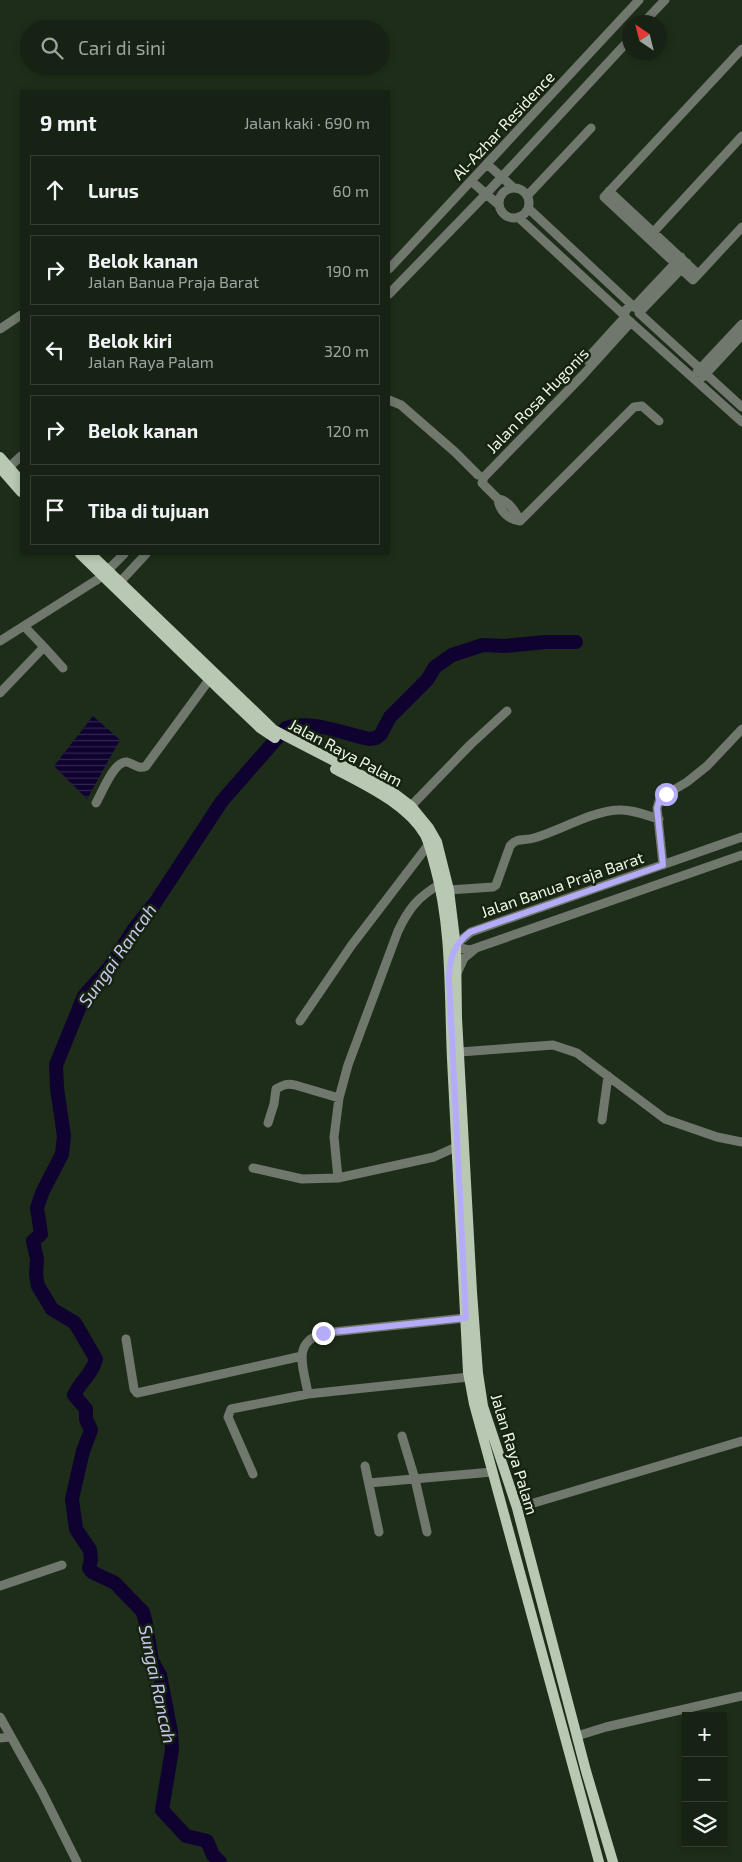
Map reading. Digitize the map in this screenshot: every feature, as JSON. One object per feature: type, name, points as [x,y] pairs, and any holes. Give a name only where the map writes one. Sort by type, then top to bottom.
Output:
[{"type":"main road","points":[[0,457],[4,469],[20,491]]},
{"type":"main road","points":[[4,469],[20,480]]},
{"type":"main road","name":"Jalan Raya Palam","points":[[81,555],[120,582],[209,680],[260,728],[380,784],[411,806],[429,828],[437,842],[449,890],[449,965],[456,1147],[478,1374],[483,1406],[517,1508],[593,1797],[613,1862]]},
{"type":"main road","name":"Jalan Raya Palam","points":[[92,555],[105,573],[160,627],[260,717],[278,736]]},
{"type":"main road","name":"Jalan Raya Palam","points":[[290,742],[391,800],[424,834],[429,844],[456,947],[469,1377],[492,1472],[599,1862]]},
{"type":"street","name":"Al-Azhar Residence","points":[[390,268],[639,0]]},
{"type":"street","points":[[651,15],[665,0]]},
{"type":"street","name":"Al-Azhar Residence","points":[[390,293],[486,194],[622,47]]},
{"type":"street","points":[[742,49],[604,197],[681,263],[693,280],[742,227]]},
{"type":"street","points":[[528,196],[591,128]]},
{"type":"street","points":[[650,235],[742,136]]},
{"type":"street","points":[[487,164],[514,188]]},
{"type":"street","points":[[471,181],[499,205],[508,217],[518,217],[524,214],[528,208],[528,196],[522,190],[514,188],[506,190],[502,193],[499,205]]},
{"type":"street","points":[[528,208],[742,407]]},
{"type":"street","points":[[518,217],[742,422]]},
{"type":"street","points":[[537,234],[546,224]]},
{"type":"street","points":[[637,310],[681,263]]},
{"type":"street","points":[[628,319],[627,308],[637,310]]},
{"type":"street","points":[[628,319],[639,317],[637,310]]},
{"type":"street","points":[[0,329],[20,316]]},
{"type":"street","name":"Jalan Rosa Hugonis","points":[[586,360],[628,319]]},
{"type":"street","name":"Jalan Rosa Hugonis","points":[[628,319],[583,375],[484,477],[482,483],[498,499],[498,505],[512,520],[520,521],[634,407],[642,406],[659,421]]},
{"type":"street","points":[[695,380],[742,324]]},
{"type":"street","points":[[703,371],[742,335]]},
{"type":"street","points":[[390,400],[401,405],[455,452],[478,475]]},
{"type":"street","points":[[4,469],[20,457]]},
{"type":"street","points":[[0,641],[105,573],[123,555]]},
{"type":"street","points":[[120,582],[145,555]]},
{"type":"street","points":[[24,626],[63,668]]},
{"type":"street","points":[[0,693],[44,647]]},
{"type":"street","points":[[96,803],[118,765],[125,762],[142,768],[146,766],[209,680]]},
{"type":"street","points":[[411,806],[470,745],[507,711]]},
{"type":"street","points":[[663,865],[657,808],[660,798],[687,782],[707,766],[742,729]]},
{"type":"street","points":[[449,890],[493,887],[496,885],[510,846],[514,841],[532,839],[602,813],[618,810],[634,811],[658,819]]},
{"type":"street","name":"Jalan Banua Praja Barat","points":[[742,837],[470,932],[456,947],[469,950],[476,948],[742,855]]},
{"type":"street","points":[[300,1021],[350,946],[429,844]]},
{"type":"street","points":[[338,1178],[334,1137],[339,1098],[348,1065],[398,931],[408,911],[416,901],[440,884]]},
{"type":"street","points":[[450,928],[464,934],[470,932]]},
{"type":"street","points":[[449,965],[456,947]]},
{"type":"street","points":[[457,973],[464,958],[476,948]]},
{"type":"street","points":[[460,1052],[553,1045],[577,1053],[665,1119],[717,1137],[742,1142]]},
{"type":"street","points":[[602,1120],[608,1076]]},
{"type":"street","points":[[268,1123],[276,1089],[283,1085],[295,1085],[339,1098]]},
{"type":"street","points":[[253,1168],[302,1178],[338,1178],[434,1157],[456,1147]]},
{"type":"street","points":[[308,1394],[302,1356],[303,1348],[308,1340],[323,1333],[466,1318]]},
{"type":"street","points":[[126,1339],[134,1389],[137,1393],[302,1356]]},
{"type":"street","points":[[253,1474],[228,1416],[231,1409],[308,1394],[469,1377]]},
{"type":"street","points":[[402,1436],[415,1478],[427,1532]]},
{"type":"street","points":[[517,1508],[742,1442]]},
{"type":"street","points":[[365,1466],[378,1532]]},
{"type":"street","points":[[369,1483],[492,1472]]},
{"type":"street","points":[[0,1586],[62,1564]]},
{"type":"street","points":[[577,1736],[606,1727],[742,1696]]},
{"type":"street","points":[[0,1717],[42,1792],[77,1862]]},
{"type":"street","points":[[0,1738],[11,1737]]},
{"type":"shaded area","points":[[93,716],[120,740],[87,799],[54,766]]},
{"type":"waterway","name":"Sungai Rancah","points":[[220,1862],[213,1855],[207,1841],[186,1836],[162,1810],[172,1750],[171,1732],[160,1675],[152,1661],[143,1612],[115,1583],[92,1572],[89,1568],[91,1560],[90,1550],[76,1529],[72,1499],[83,1451],[91,1430],[86,1419],[86,1409],[74,1395],[92,1369],[96,1359],[75,1323],[52,1309],[38,1286],[36,1275],[37,1259],[33,1241],[41,1234],[37,1208],[42,1193],[62,1154],[64,1136],[57,1088],[56,1065],[84,996],[109,968],[134,929],[155,903],[222,801],[286,728],[306,725],[317,726],[369,739],[376,738],[381,734],[390,717],[427,680],[435,667],[452,655],[483,645],[504,646],[546,642],[576,642]]},
{"type":"route","points":[[323,1333],[466,1318],[449,979],[449,965],[453,953],[460,941],[470,932],[663,865],[657,808],[660,798],[666,794]]}]
